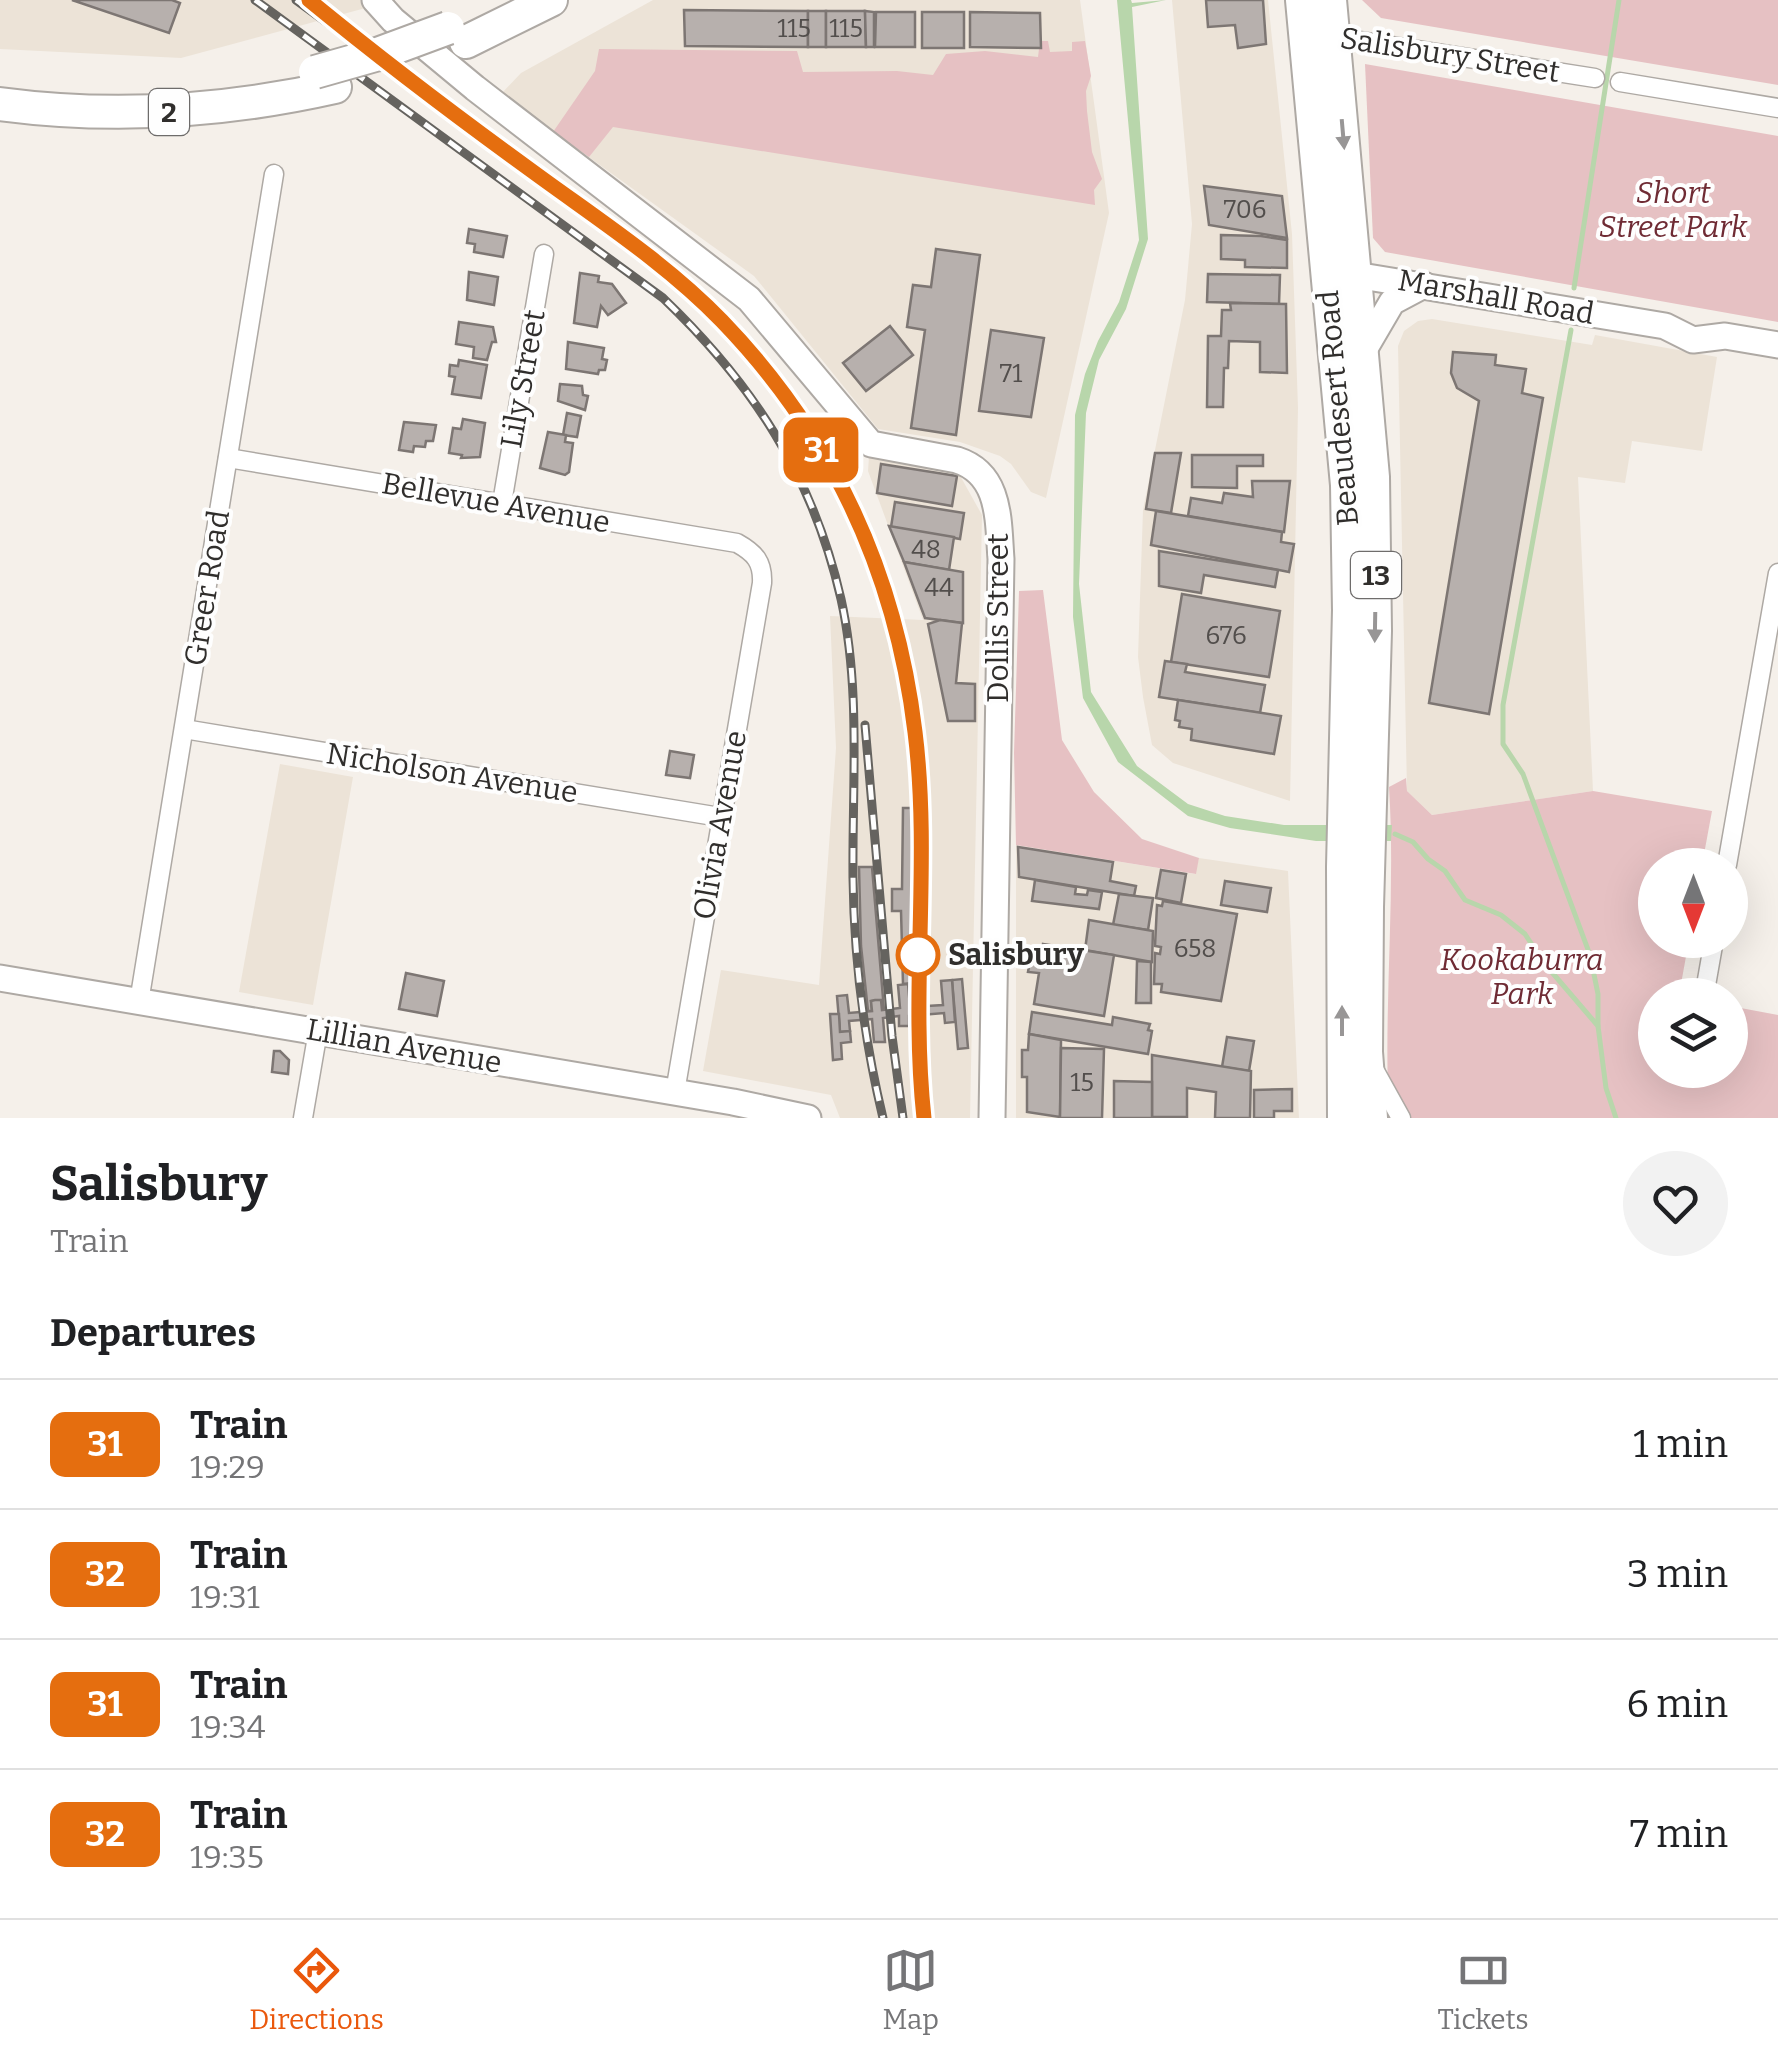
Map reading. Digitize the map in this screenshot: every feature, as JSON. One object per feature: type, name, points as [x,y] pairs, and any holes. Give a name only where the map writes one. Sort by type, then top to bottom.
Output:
[{"type":"highway","name":"2","points":[[457,35],[508,0]]},
{"type":"highway","name":"2","points":[[0,104],[93,111],[186,111],[263,102],[376,55],[457,35],[551,0]]},
{"type":"highway","name":"Beaudesert Road","points":[[1302,0],[1319,35],[1341,272],[1358,796]]},
{"type":"highway","name":"Beaudesert Road","points":[[1319,35],[1330,0]]},
{"type":"highway","name":"2","points":[[0,86],[156,93],[325,79]]},
{"type":"highway","name":"Beaudesert Road","points":[[1341,272],[1361,355],[1373,477],[1376,561],[1358,796],[1344,1118]]},
{"type":"highway","name":"Beaudesert Road","points":[[1356,868],[1371,1118]]},
{"type":"street","name":"Dollis Street","points":[[375,0],[474,88],[749,300],[871,444],[970,464],[987,480],[998,518],[1001,559],[992,1118]]},
{"type":"street","name":"Salisbury Street","points":[[1319,35],[1595,78]]},
{"type":"street","points":[[1620,82],[1778,108]]},
{"type":"street","name":"Greer Road","points":[[139,1002],[274,174]]},
{"type":"street","name":"Lily Street","points":[[502,503],[544,254]]},
{"type":"street","name":"Marshall Road","points":[[1341,272],[1665,326],[1696,320],[1726,336],[1778,345]]},
{"type":"street","points":[[1361,355],[1392,302],[1424,285]]},
{"type":"street","name":"Bellevue Avenue","points":[[228,458],[737,543],[758,558]]},
{"type":"street","name":"Olivia Avenue","points":[[674,1092],[762,582],[758,558]]},
{"type":"street","points":[[1730,848],[1778,573]]},
{"type":"street","name":"Nicholson Avenue","points":[[184,729],[720,817]]},
{"type":"street","name":"Lillian Avenue","points":[[0,978],[808,1118]]},
{"type":"street","points":[[303,1118],[318,1032]]},
{"type":"street","name":"Beaudesert Road","points":[[1366,1052],[1401,1118]]},
{"type":"shaded area","points":[[0,0],[395,0],[181,58],[0,49]]},
{"type":"shaded area","points":[[653,0],[1080,0],[1109,213],[1046,498],[1031,492],[1011,464],[1000,456],[960,442],[878,429],[754,276],[501,94],[521,73]]},
{"type":"shaded area","points":[[1117,0],[1166,0],[1132,7],[1148,239],[1126,309],[1099,360],[1086,413],[1079,584],[1091,692],[1137,766],[1188,804],[1225,816],[1284,825],[1392,825],[1391,841],[1316,841],[1230,828],[1188,816],[1118,762],[1083,698],[1073,617],[1075,415],[1085,374],[1119,302],[1139,240]]},
{"type":"shaded area","points":[[1172,0],[1268,0],[1292,234],[1298,408],[1290,801],[1173,763],[1152,745],[1143,697],[1138,657],[1143,510],[1185,300],[1192,224]]},
{"type":"shaded area","points":[[1432,319],[1592,345],[1595,335],[1717,357],[1702,451],[1632,441],[1625,483],[1578,477],[1593,791],[1432,815],[1407,791],[1398,346],[1404,331],[1418,321]]},
{"type":"shaded area","points":[[869,457],[958,472],[982,515],[970,1118],[840,1118],[831,1095],[703,1071],[721,970],[819,985],[836,748],[830,616],[923,620],[868,471]]},
{"type":"shaded area","points":[[280,764],[353,777],[313,1005],[239,992]]},
{"type":"shaded area","points":[[1016,845],[1195,874],[1199,858],[1288,871],[1299,1118],[1016,1118]]},
{"type":"green space","points":[[1362,0],[1778,0],[1778,85],[1381,18]]},
{"type":"green space","points":[[1040,41],[1048,41],[1050,52],[1072,51],[1072,42],[1085,41],[1091,76],[1086,91],[1092,152],[1102,179],[1094,190],[1095,205],[613,127],[589,157],[553,132],[595,71],[599,49],[797,51],[803,72],[897,71],[933,75],[946,54],[985,51],[1038,57]]},
{"type":"green space","name":"Short Street Park","points":[[1365,64],[1778,136],[1778,322],[1385,252],[1373,238]]},
{"type":"green space","points":[[1043,590],[1062,740],[1094,792],[1142,839],[1199,858],[1196,874],[1016,845],[1014,753],[1019,591]]},
{"type":"green space","name":"Kookaburra Park","points":[[1406,778],[1407,791],[1432,815],[1593,791],[1712,811],[1705,848],[1638,848],[1638,958],[1686,958],[1682,978],[1638,978],[1638,1088],[1748,1088],[1748,1009],[1778,1015],[1778,1118],[1389,1118],[1389,787]]},
{"type":"building","points":[[72,0],[172,0],[180,3],[169,33]]},
{"type":"building","points":[[1206,0],[1263,0],[1266,44],[1238,48],[1235,25],[1208,27]]},
{"type":"building","points":[[684,10],[808,11],[808,47],[685,46]]},
{"type":"building","points":[[808,11],[826,11],[826,47],[808,47]]},
{"type":"building","points":[[826,11],[865,11],[866,47],[826,47]]},
{"type":"building","points":[[865,11],[874,12],[874,47],[866,47]]},
{"type":"building","points":[[876,12],[915,12],[915,47],[875,47]]},
{"type":"building","points":[[922,12],[964,12],[964,48],[922,48]]},
{"type":"building","points":[[970,12],[1040,13],[1041,48],[970,47]]},
{"type":"building","points":[[1204,186],[1282,196],[1287,238],[1209,225]]},
{"type":"building","points":[[469,229],[507,236],[503,257],[474,252],[475,244],[467,243]]},
{"type":"building","points":[[1221,235],[1287,240],[1287,268],[1245,267],[1245,260],[1221,259]]},
{"type":"building","points":[[936,249],[980,255],[956,435],[911,428],[925,330],[907,327],[913,285],[931,287]]},
{"type":"building","points":[[469,272],[498,277],[494,305],[467,300]]},
{"type":"building","points":[[580,273],[599,276],[598,282],[612,284],[626,303],[608,315],[601,306],[597,327],[574,323]]},
{"type":"building","points":[[1208,274],[1280,275],[1279,304],[1207,302]]},
{"type":"building","points":[[1230,303],[1286,304],[1287,373],[1260,372],[1260,342],[1229,341],[1223,407],[1207,407],[1208,336],[1221,336],[1222,310],[1231,310]]},
{"type":"building","points":[[459,322],[493,327],[496,342],[492,342],[487,360],[473,358],[474,347],[456,344]]},
{"type":"building","points":[[890,326],[913,355],[866,391],[843,363]]},
{"type":"building","points":[[991,330],[1044,338],[1031,417],[979,411]]},
{"type":"building","points":[[568,342],[604,348],[605,370],[598,374],[566,369]]},
{"type":"building","points":[[1453,352],[1496,355],[1495,365],[1526,369],[1522,393],[1543,398],[1489,714],[1429,703],[1479,401],[1457,388],[1451,373]]},
{"type":"building","points":[[459,360],[487,365],[481,398],[452,394],[455,377],[449,376],[450,365],[458,366]]},
{"type":"building","points":[[560,384],[582,386],[583,395],[588,396],[585,410],[558,401]]},
{"type":"building","points":[[567,413],[581,416],[577,437],[563,435]]},
{"type":"building","points":[[463,419],[485,423],[480,457],[461,458],[462,455],[449,453],[453,428],[461,429]]},
{"type":"building","points":[[404,422],[436,425],[433,441],[426,441],[425,447],[414,446],[413,452],[399,450]]},
{"type":"building","points":[[548,432],[566,435],[565,442],[573,443],[569,472],[565,475],[540,468]]},
{"type":"building","points":[[1155,453],[1181,453],[1171,513],[1146,509]]},
{"type":"building","points":[[1192,455],[1263,455],[1263,466],[1237,466],[1237,488],[1192,487]]},
{"type":"building","points":[[881,464],[957,476],[952,506],[877,493]]},
{"type":"building","points":[[1252,481],[1290,481],[1284,532],[1188,516],[1191,498],[1222,503],[1224,493],[1253,497]]},
{"type":"building","points":[[895,502],[964,513],[960,539],[891,527]]},
{"type":"building","points":[[1156,511],[1282,532],[1281,542],[1294,544],[1289,572],[1151,545]]},
{"type":"building","points":[[889,526],[954,537],[949,570],[904,562]]},
{"type":"building","points":[[1159,551],[1278,570],[1275,587],[1204,575],[1201,593],[1159,586]]},
{"type":"building","points":[[904,562],[963,572],[963,623],[925,618]]},
{"type":"building","points":[[1182,594],[1280,611],[1269,677],[1171,662]]},
{"type":"building","points":[[940,620],[962,623],[956,683],[975,684],[975,721],[948,721],[928,624]]},
{"type":"building","points":[[1165,661],[1187,664],[1185,672],[1265,685],[1260,713],[1159,697]]},
{"type":"building","points":[[1178,700],[1281,716],[1274,754],[1191,740],[1192,729],[1179,727],[1180,721],[1175,720]]},
{"type":"building","points":[[670,751],[694,755],[690,778],[666,775]]},
{"type":"building","points":[[903,808],[914,808],[912,983],[903,984],[901,911],[892,911],[892,889],[902,889]]},
{"type":"building","points":[[1018,847],[1113,862],[1110,881],[1136,886],[1134,896],[1019,877]]},
{"type":"building","points":[[859,867],[872,867],[884,1010],[881,1000],[871,1001],[872,1011],[868,1011]]},
{"type":"building","points":[[1161,870],[1186,874],[1181,903],[1156,898]]},
{"type":"building","points":[[1035,880],[1076,887],[1075,894],[1087,895],[1088,890],[1102,892],[1099,909],[1032,901]]},
{"type":"building","points":[[1225,881],[1271,888],[1267,912],[1221,905]]},
{"type":"building","points":[[1119,894],[1153,898],[1148,930],[1113,925]]},
{"type":"building","points":[[1163,901],[1237,914],[1221,1001],[1161,992],[1162,984],[1154,984],[1155,953],[1160,954],[1161,947],[1155,946],[1157,905],[1162,906]]},
{"type":"building","points":[[1089,920],[1153,931],[1152,962],[1085,950]]},
{"type":"building","points":[[1043,944],[1114,955],[1104,1016],[1034,1004],[1039,973],[1028,972],[1031,955],[1041,957]]},
{"type":"building","points":[[1137,961],[1151,962],[1151,1003],[1136,1003]]},
{"type":"building","points":[[406,973],[444,981],[437,1016],[399,1009]]},
{"type":"building","points":[[962,979],[968,1048],[958,1049],[952,980]]},
{"type":"building","points":[[952,980],[955,1022],[945,1023],[944,1013],[909,1016],[909,1026],[899,1026],[899,1016],[883,1018],[885,1042],[874,1042],[872,1019],[849,1021],[850,1031],[840,1032],[837,996],[847,995],[849,1013],[872,1011],[871,1001],[875,1000],[881,1000],[882,1010],[900,1008],[898,985],[908,984],[910,1007],[943,1005],[941,981]]},
{"type":"building","points":[[1032,1012],[1112,1025],[1113,1017],[1150,1024],[1148,1054],[1029,1034]]},
{"type":"building","points":[[830,1014],[839,1014],[840,1032],[850,1031],[851,1042],[841,1043],[842,1059],[833,1060]]},
{"type":"building","points":[[1029,1034],[1061,1040],[1060,1117],[1027,1112],[1022,1050],[1028,1050]]},
{"type":"building","points":[[1227,1037],[1254,1041],[1249,1071],[1222,1067]]},
{"type":"building","points":[[1061,1048],[1104,1049],[1102,1118],[1060,1118]]},
{"type":"building","points":[[274,1051],[280,1051],[289,1060],[288,1074],[272,1072]]},
{"type":"building","points":[[1152,1055],[1251,1071],[1250,1118],[1215,1118],[1216,1092],[1187,1088],[1187,1117],[1152,1117]]},
{"type":"building","points":[[1114,1081],[1152,1082],[1152,1118],[1114,1118]]},
{"type":"building","points":[[1292,1089],[1292,1111],[1274,1111],[1274,1118],[1254,1118],[1254,1090]]},
{"type":"waterway","points":[[1574,288],[1619,0]]},
{"type":"waterway","points":[[1571,330],[1503,705],[1503,744],[1523,774],[1590,955],[1598,994],[1598,1026]]},
{"type":"waterway","points":[[1395,834],[1413,842],[1445,871],[1465,900],[1501,915],[1525,934],[1544,963],[1598,1026],[1606,1088],[1616,1118]]},
{"type":"railway","points":[[255,0],[663,298],[725,364],[796,472],[829,554],[847,633],[854,738],[855,939],[865,1029],[883,1118]]},
{"type":"railway","points":[[296,0],[672,276],[758,361],[794,407],[825,457],[875,563],[893,618],[916,733],[920,804],[918,1028],[924,1118]]},
{"type":"railway","points":[[865,725],[892,1036],[903,1118]]},
{"type":"train","name":"31","points":[[309,0],[416,88],[620,235],[720,319],[758,360],[793,408],[854,507],[896,628],[912,701],[920,798],[918,1039],[924,1118]]},
{"type":"place","name":"Salisbury","points":[[918,955]]}]
